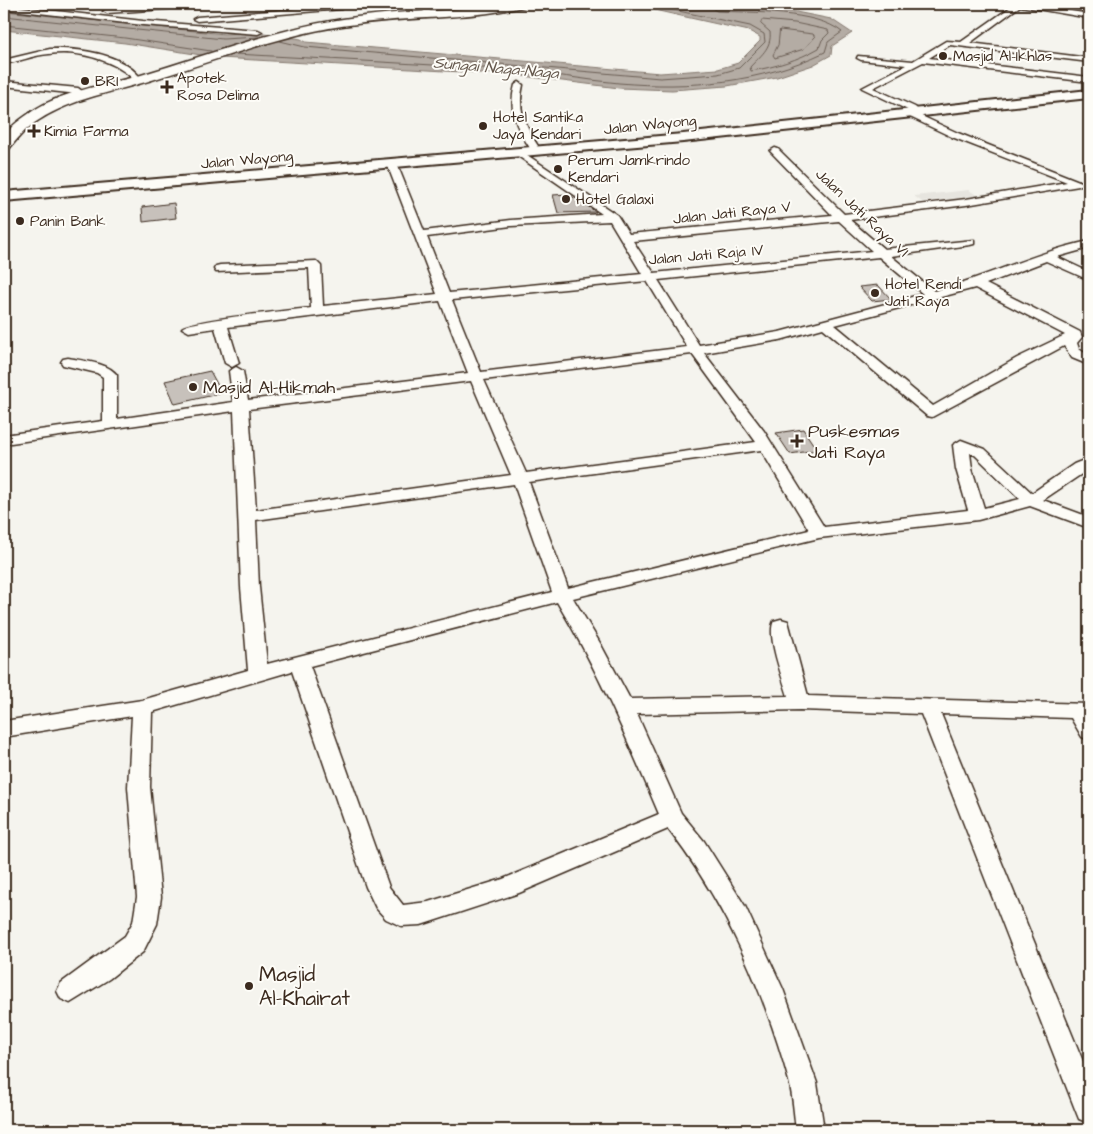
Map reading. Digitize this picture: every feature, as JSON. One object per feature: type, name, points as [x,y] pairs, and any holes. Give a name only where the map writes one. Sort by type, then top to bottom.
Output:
[{"type":"highway","points":[[4,146],[23,124],[50,107],[71,98],[316,22],[427,10],[487,8],[508,4]]},
{"type":"highway","points":[[282,32],[427,10],[497,10],[522,4]]},
{"type":"highway","points":[[4,126],[45,103],[202,57]]},
{"type":"main road","name":"Jalan Wayong","points":[[913,112],[1089,88]]},
{"type":"main road","name":"Jalan Wayong","points":[[4,197],[392,164],[1089,94]]},
{"type":"main road","name":"Jalan Wayong","points":[[4,186],[527,150]]},
{"type":"street","points":[[76,16],[98,8],[206,4]]},
{"type":"street","points":[[962,45],[1018,4],[1089,16]]},
{"type":"street","points":[[143,24],[340,6],[350,18]]},
{"type":"street","points":[[4,7],[143,24],[258,32]]},
{"type":"street","points":[[1089,60],[949,43],[893,76],[866,88],[971,141],[1089,187]]},
{"type":"street","points":[[4,62],[47,52],[66,52],[120,64],[130,69],[135,76]]},
{"type":"street","points":[[861,58],[916,61],[1089,80]]},
{"type":"street","points":[[4,83],[78,92]]},
{"type":"street","points":[[519,85],[515,98],[515,111],[527,150],[613,217],[696,351],[757,431],[818,533]]},
{"type":"street","name":"Jalan Jati Raya VI","points":[[775,150],[822,200],[880,254],[931,295]]},
{"type":"street","points":[[392,164],[476,376],[520,478],[562,596],[591,643],[624,707],[672,818],[715,876],[737,913],[757,957],[792,1045],[803,1083],[810,1130]]},
{"type":"street","name":"Jalan Jati Raya V","points":[[625,238],[842,217],[1017,195],[1078,183]]},
{"type":"street","points":[[419,235],[511,223],[613,217]]},
{"type":"street","name":"Jalan Jati Raja IV","points":[[189,328],[444,297],[880,254],[970,242]]},
{"type":"street","points":[[4,440],[242,405],[696,351],[780,336],[976,284],[1046,257],[1089,244]]},
{"type":"street","points":[[1046,257],[1089,276]]},
{"type":"street","points":[[220,269],[312,264],[315,266],[317,311]]},
{"type":"street","points":[[976,284],[1075,335]]},
{"type":"street","points":[[220,323],[234,367],[242,405],[250,516],[250,586],[258,674]]},
{"type":"street","points":[[826,324],[932,413],[1022,361],[1075,335]]},
{"type":"street","points":[[1075,335],[1070,348],[1074,353],[1089,361]]},
{"type":"street","points":[[68,362],[102,370],[110,376],[110,424]]},
{"type":"street","points":[[250,516],[764,445]]},
{"type":"street","points":[[978,516],[969,487],[961,446],[970,447],[980,452],[1031,501],[1089,523]]},
{"type":"street","points":[[4,729],[142,707],[299,662],[818,533],[978,516],[1031,501],[1080,466],[1089,463]]},
{"type":"street","points":[[781,625],[781,636],[800,703]]},
{"type":"street","points":[[299,662],[373,873],[388,905],[400,915],[406,916],[435,910],[517,884],[613,841],[672,818]]},
{"type":"street","points":[[624,707],[800,703],[1083,711],[1089,732]]},
{"type":"street","points":[[70,991],[100,971],[134,944],[145,924],[149,897],[139,787],[142,707]]},
{"type":"street","points":[[928,707],[1089,1109]]},
{"type":"shaded area","points":[[969,190],[978,196],[922,202],[914,196]]},
{"type":"water","name":"Sungai Naga-Naga","points":[[627,4],[690,4],[796,12],[831,19],[852,33],[832,46],[831,55],[813,65],[777,77],[727,86],[672,90],[619,88],[514,75],[220,58],[125,43],[4,30],[4,11],[224,34],[258,32],[301,39],[306,42],[660,73],[718,69],[738,63],[760,41],[760,37],[749,31]]},
{"type":"building","name":"Hotel Galaxi","points":[[567,194],[596,212],[558,213],[553,195]]},
{"type":"building","points":[[174,203],[176,218],[143,222],[142,207]]},
{"type":"building","name":"Hotel Rendi Jati Raya","points":[[878,285],[891,299],[872,301],[859,287]]},
{"type":"building","name":"Masjid Al-Hikmah","points":[[210,371],[222,393],[175,404],[165,381]]},
{"type":"building","name":"Puskesmas Jati Raya","points":[[803,429],[817,450],[790,454],[776,433]]},
{"type":"place","name":"Masjid Al-Ikhlas","points":[[943,56]]},
{"type":"place","name":"BRI","points":[[85,81]]},
{"type":"place","name":"Apotek Rosa Delima","points":[[167,87]]},
{"type":"place","name":"Hotel Santika Jaya Kendari","points":[[483,126]]},
{"type":"place","name":"Kimia Farma","points":[[34,131]]},
{"type":"place","name":"Perum Jamkrindo Kendari","points":[[558,169]]},
{"type":"place","name":"Hotel Galaxi","points":[[566,199]]},
{"type":"place","name":"Panin Bank","points":[[20,221]]},
{"type":"place","name":"Hotel Rendi Jati Raya","points":[[875,293]]},
{"type":"place","name":"Masjid Al-Hikmah","points":[[193,387]]},
{"type":"place","name":"Puskesmas Jati Raya","points":[[797,441]]},
{"type":"place","name":"Masjid Al-Khairat","points":[[249,986]]}]
